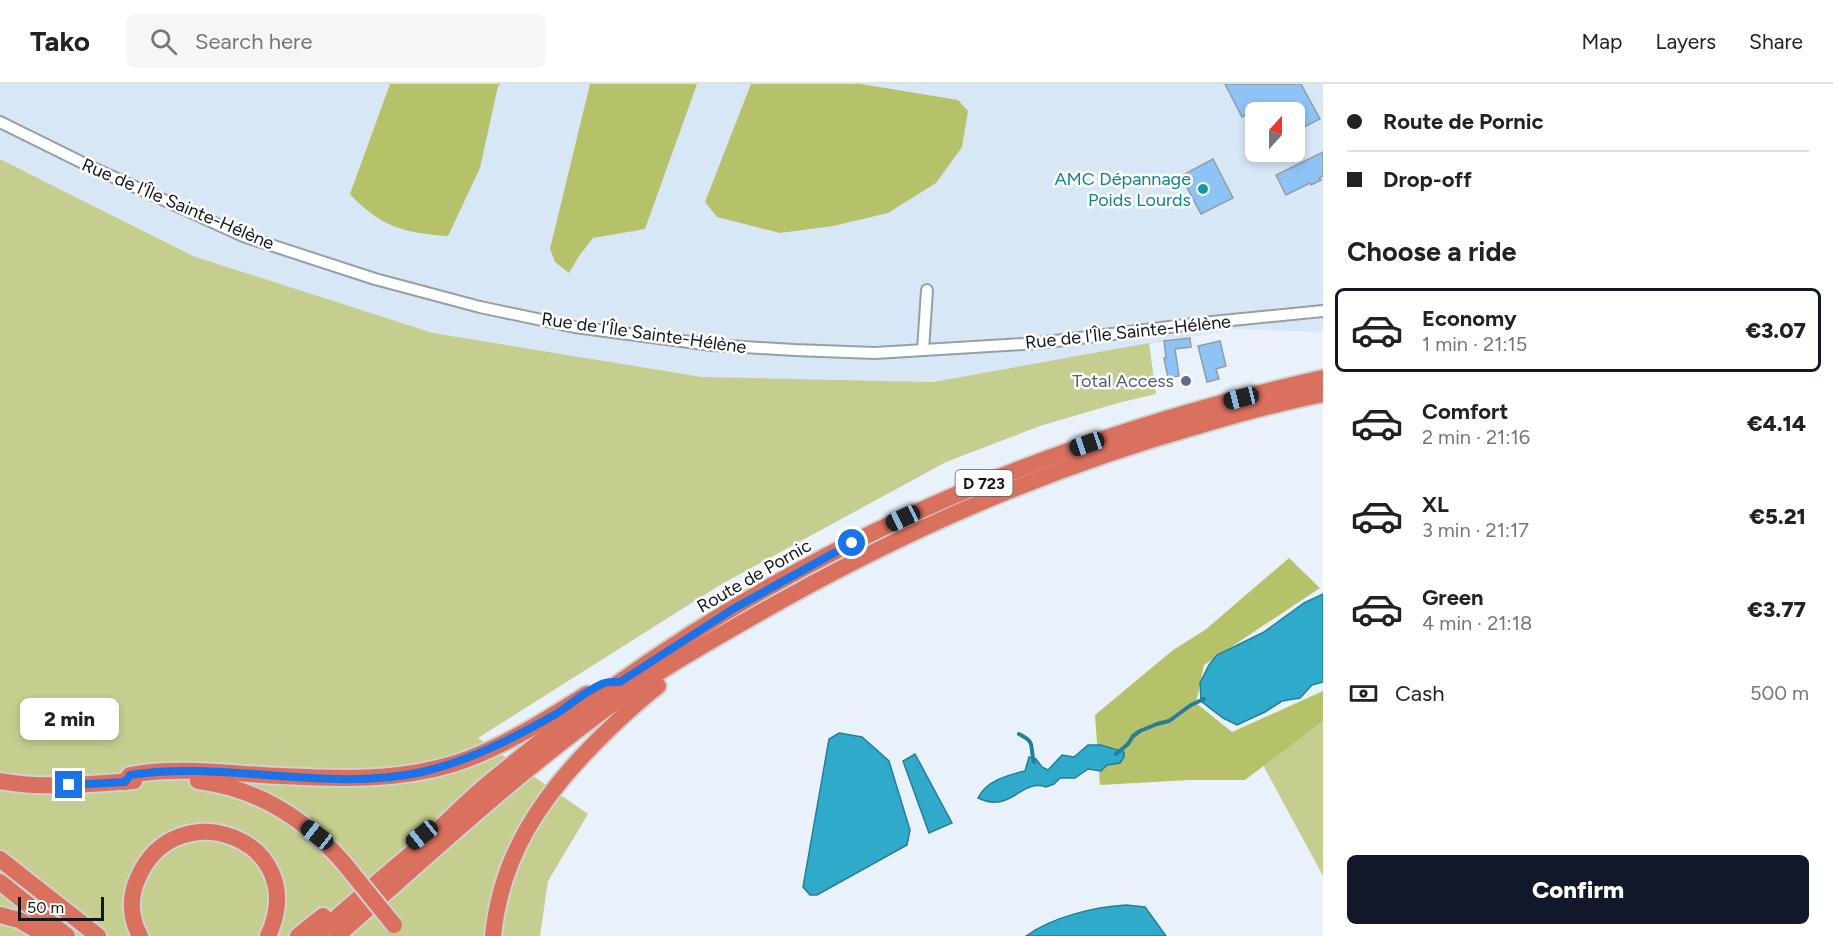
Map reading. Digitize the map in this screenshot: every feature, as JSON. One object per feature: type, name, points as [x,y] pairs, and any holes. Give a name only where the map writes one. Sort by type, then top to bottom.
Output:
[{"type":"highway","name":"Route de Pornic","points":[[316,936],[427,840],[480,790],[546,736],[620,682],[723,615],[822,558],[963,491],[1044,459],[1147,424],[1323,378]]},
{"type":"highway","name":"Route de Pornic","points":[[337,936],[546,755],[605,709],[722,634],[825,575],[954,513],[1023,483],[1164,435],[1286,401],[1323,394]]},
{"type":"highway","points":[[493,936],[499,898],[507,873],[536,812],[576,762],[614,723],[653,690],[710,652],[722,634]]},
{"type":"highway","points":[[125,782],[130,775],[163,772],[333,779],[419,772],[455,763],[497,745],[556,714],[603,683],[620,682]]},
{"type":"highway","points":[[0,781],[50,786],[182,780],[238,789],[290,814],[326,843],[398,930]]},
{"type":"highway","name":"D 723","points":[[298,936],[480,790]]},
{"type":"highway","points":[[140,936],[131,907],[135,884],[144,866],[152,855],[172,840],[195,832],[209,831],[224,833],[241,840],[256,850],[270,868],[277,888],[278,905],[274,924],[268,936]]},
{"type":"highway","points":[[0,859],[98,936]]},
{"type":"highway","points":[[0,882],[67,936]]},
{"type":"highway","points":[[0,915],[19,920],[47,936]]},
{"type":"street","name":"Rue de l'Île Sainte-Hélène","points":[[0,122],[89,166],[243,236],[375,279],[480,308],[574,327],[712,345],[875,353],[1039,343],[1323,311]]},
{"type":"street","points":[[923,350],[927,290]]},
{"type":"shaded area","points":[[0,84],[1323,84],[1323,332],[1237,329],[933,382],[702,377],[433,333],[193,256],[0,159]]},
{"type":"green space","points":[[390,84],[501,84],[498,86],[480,168],[448,236],[418,233],[394,226],[372,214],[350,194]]},
{"type":"green space","points":[[590,84],[697,84],[645,229],[593,238],[569,273],[555,262],[550,249]]},
{"type":"green space","points":[[751,84],[861,84],[958,100],[968,111],[962,147],[936,183],[888,213],[833,226],[780,233],[717,217],[705,202]]},
{"type":"green space","points":[[0,159],[193,256],[433,333],[702,377],[933,382],[1149,343],[1156,394],[1040,426],[946,462],[720,585],[478,738],[588,814],[548,881],[540,936],[0,936]]},
{"type":"green space","points":[[1289,558],[1320,588],[1204,665],[1196,703],[1232,732],[1323,691],[1323,721],[1245,780],[1189,780],[1100,785],[1095,715],[1173,650],[1205,630]]},
{"type":"green space","points":[[1323,721],[1323,876],[1263,765]]},
{"type":"water","points":[[1323,594],[1323,682],[1312,685],[1300,698],[1282,701],[1237,725],[1223,718],[1201,701],[1200,683],[1217,655],[1264,632],[1304,603]]},
{"type":"water","points":[[839,733],[862,737],[889,761],[910,830],[907,845],[817,895],[810,895],[803,887],[829,739]]},
{"type":"water","points":[[1088,745],[1101,745],[1124,752],[1124,757],[1120,763],[1107,765],[1101,771],[1088,769],[1075,778],[1060,778],[1054,784],[1046,787],[1029,787],[999,802],[978,798],[992,783],[1025,771],[1029,757],[1036,759],[1042,767],[1048,770],[1062,755],[1074,757]]},
{"type":"water","points":[[915,754],[952,823],[929,833],[903,761]]},
{"type":"water","points":[[1126,905],[1145,907],[1166,936],[1026,936],[1061,918],[1101,908]]},
{"type":"building","points":[[1225,84],[1301,84],[1320,119],[1305,126],[1305,102],[1245,102],[1245,115],[1242,117]]},
{"type":"building","points":[[1323,152],[1323,176],[1319,178],[1321,180],[1286,195],[1276,175]]},
{"type":"building","name":"AMC Dépannage Poids Lourds","points":[[1213,159],[1233,198],[1201,214],[1181,176]]},
{"type":"building","points":[[1190,338],[1191,347],[1175,349],[1179,376],[1168,378],[1164,358],[1166,358],[1164,341]]},
{"type":"building","points":[[1220,341],[1226,366],[1216,369],[1219,379],[1207,382],[1198,346]]},
{"type":"waterway","points":[[1116,754],[1140,731],[1169,721],[1191,705],[1204,699]]},
{"type":"waterway","points":[[1019,734],[1030,743],[1034,762]]},
{"type":"place","name":"AMC Dépannage Poids Lourds","points":[[1203,189]]},
{"type":"place","name":"Total Access","points":[[1186,381]]},
{"type":"route","points":[[69,785],[125,782],[130,775],[163,772],[355,779],[419,772],[455,763],[497,745],[556,714],[603,683],[620,682],[733,609],[852,543]]}]
